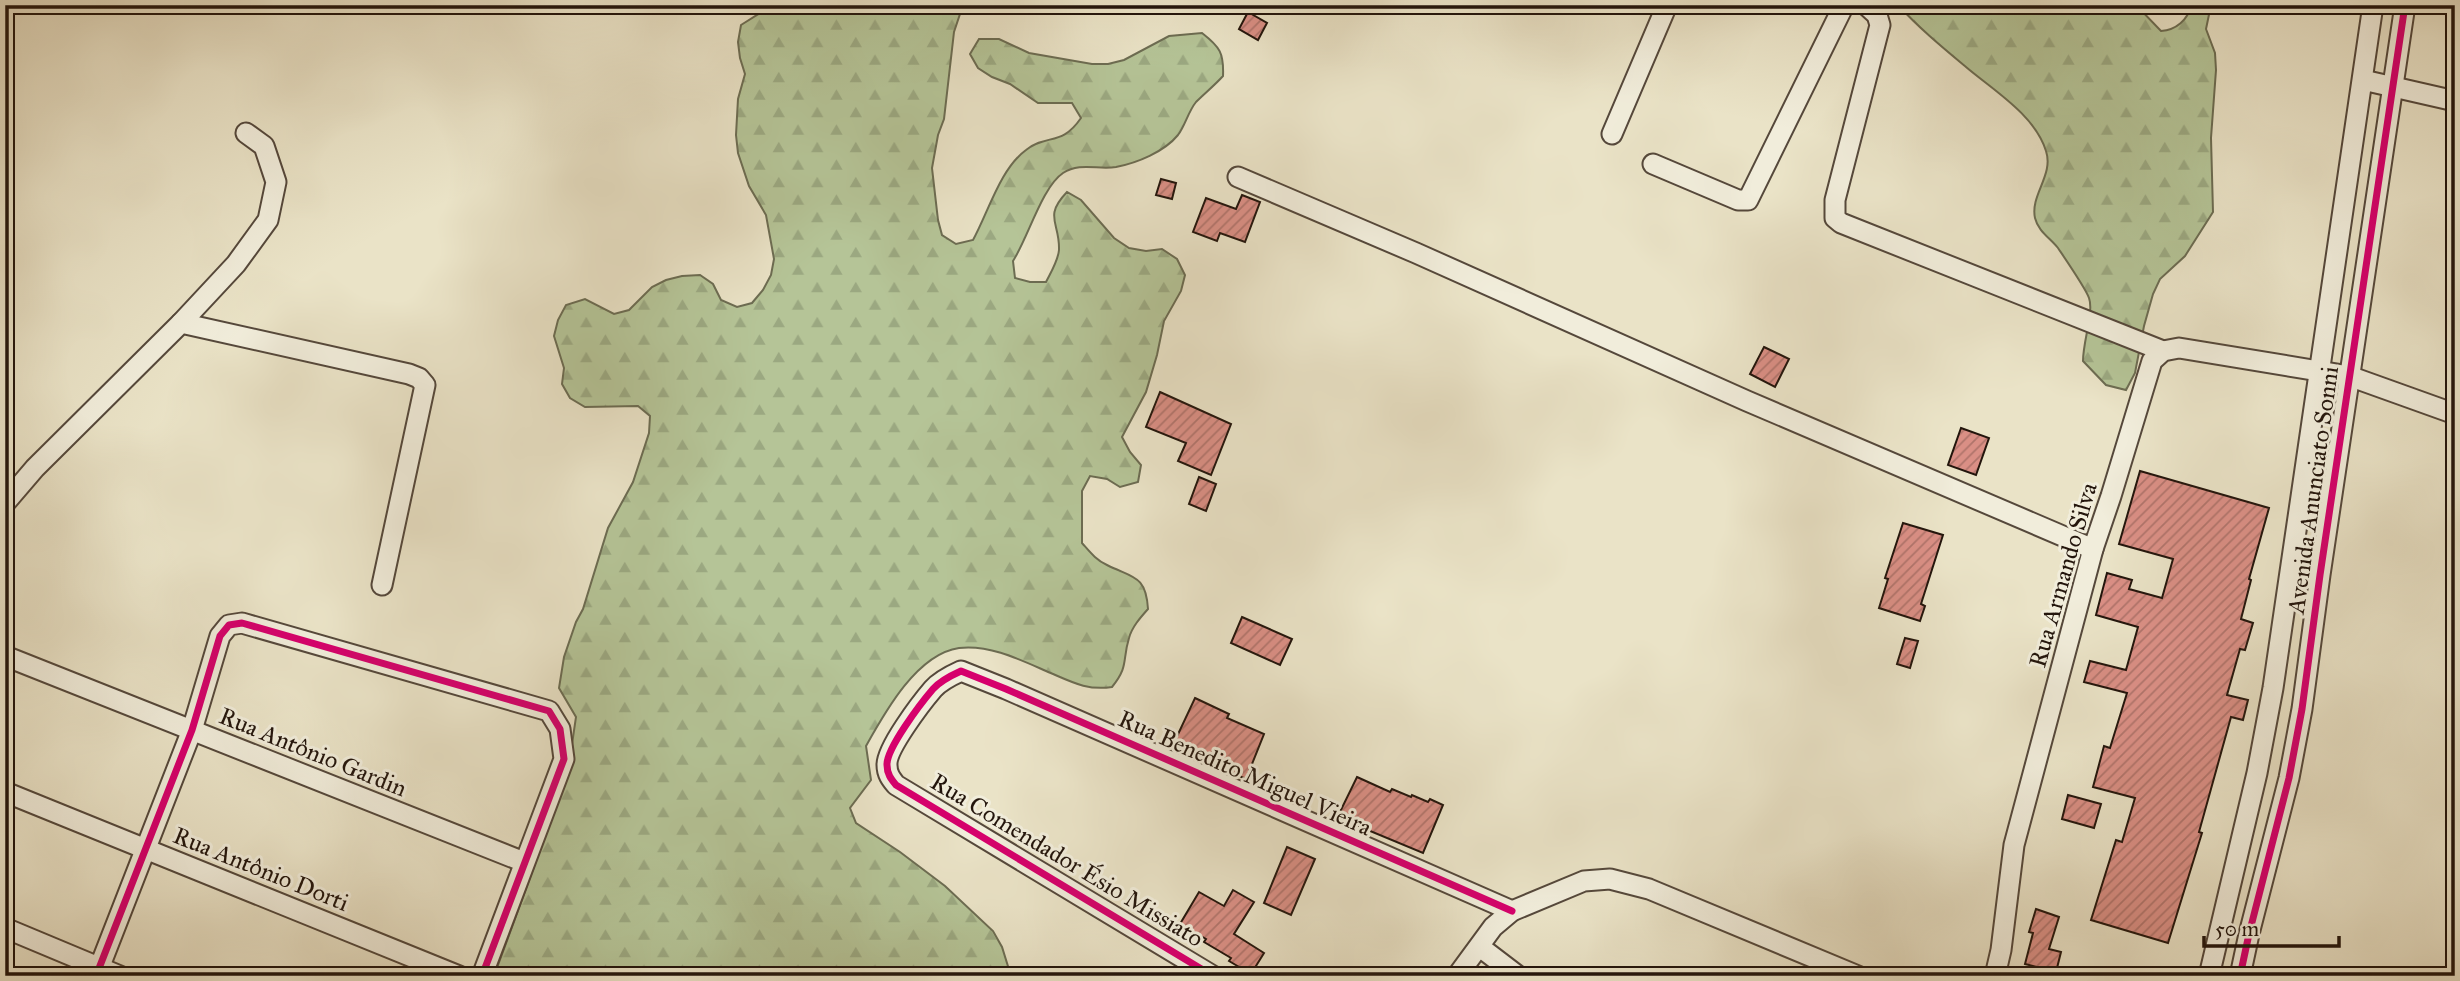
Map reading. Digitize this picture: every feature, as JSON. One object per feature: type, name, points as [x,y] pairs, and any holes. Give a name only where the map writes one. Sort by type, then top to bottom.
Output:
[{"type":"street","points":[[1612,134],[1667,5]]},
{"type":"street","points":[[1653,164],[1738,200],[1748,201],[1844,5]]},
{"type":"street","points":[[1866,5],[1877,15],[1880,25],[1835,200],[1835,218],[1841,223],[2163,351],[2179,348],[2349,376],[2455,414]]},
{"type":"street","name":"Avenida Anunciato Sonni","points":[[2209,976],[2258,773],[2273,688],[2373,5]]},
{"type":"street","name":"Avenida Anunciato Sonni","points":[[2240,976],[2289,778],[2302,709],[2319,575],[2405,5]]},
{"type":"street","points":[[2364,80],[2455,101]]},
{"type":"street","points":[[5,503],[35,468],[181,323],[236,264],[268,220],[276,182],[264,146],[246,133]]},
{"type":"street","points":[[1238,177],[1759,406],[2093,549]]},
{"type":"street","points":[[181,323],[409,374],[419,378],[425,385],[382,585]]},
{"type":"street","name":"Rua Armando Silva","points":[[1995,976],[2014,845],[2093,549],[2152,361],[2163,351]]},
{"type":"street","points":[[2289,573],[2319,575]]},
{"type":"street","points":[[98,972],[192,730],[220,636],[229,625],[242,623],[549,711],[560,729],[564,759],[482,976]]},
{"type":"street","name":"Rua Antônio Gardin","points":[[5,656],[524,862]]},
{"type":"street","name":"Rua Comendador Ésio Missiato","points":[[961,671],[947,677],[934,688],[890,750],[888,776],[896,785],[1213,976]]},
{"type":"street","name":"Rua Benedito Miguel Vieira","points":[[961,671],[1512,911]]},
{"type":"street","points":[[2258,773],[2289,778]]},
{"type":"street","name":"Rua Antônio Dorti","points":[[5,792],[458,976]]},
{"type":"street","points":[[1457,976],[1493,927],[1512,911],[1584,881],[1610,879],[1649,889],[1858,976]]},
{"type":"street","points":[[5,928],[98,972],[120,976]]},
{"type":"street","points":[[1480,947],[1518,976]]},
{"type":"green space","points":[[769,5],[963,5],[954,32],[944,119],[932,168],[942,235],[956,244],[973,240],[1002,180],[1017,158],[1034,145],[1067,133],[1081,118],[1072,103],[1038,103],[1010,84],[978,68],[970,54],[979,39],[999,39],[1029,53],[1092,64],[1124,60],[1169,36],[1202,33],[1220,51],[1223,76],[1196,102],[1172,141],[1158,152],[1133,163],[1109,168],[1076,168],[1063,173],[1048,189],[1013,261],[1015,278],[1046,282],[1059,250],[1054,214],[1067,192],[1081,200],[1114,238],[1129,248],[1146,251],[1162,249],[1177,259],[1185,275],[1181,291],[1164,321],[1146,392],[1122,437],[1141,465],[1138,482],[1120,487],[1107,479],[1090,476],[1082,491],[1082,543],[1100,561],[1141,584],[1148,609],[1132,630],[1123,668],[1112,687],[1094,688],[1078,684],[993,651],[959,648],[929,661],[916,673],[893,702],[866,746],[871,780],[850,808],[856,823],[945,886],[993,931],[1002,947],[1011,976],[494,976],[573,760],[571,751],[576,717],[559,688],[564,657],[583,609],[608,528],[633,482],[649,433],[650,416],[638,406],[585,407],[570,398],[562,384],[564,368],[554,336],[558,320],[566,305],[585,299],[614,314],[629,310],[652,287],[682,276],[700,275],[713,284],[721,300],[737,307],[752,303],[763,290],[771,275],[774,259],[766,215],[749,186],[738,153],[736,135],[738,99],[745,74],[738,42],[741,25]]},
{"type":"green space","points":[[1898,5],[2136,5],[2161,31],[2172,29],[2180,23],[2191,5],[2211,5],[2206,29],[2215,53],[2216,70],[2211,138],[2213,212],[2185,256],[2160,279],[2144,326],[2135,373],[2126,390],[2106,385],[2083,361],[2090,311],[2089,298],[2058,248],[2041,231],[2035,218],[2036,201],[2048,160],[2041,138],[2012,104],[1939,45]]},
{"type":"building","points":[[1248,12],[1267,23],[1258,40],[1239,29]]},
{"type":"building","points":[[1161,179],[1176,183],[1172,199],[1156,195]]},
{"type":"building","points":[[1242,195],[1260,202],[1245,242],[1220,233],[1217,241],[1193,232],[1206,198],[1236,209]]},
{"type":"building","points":[[1764,347],[1789,359],[1775,387],[1750,374]]},
{"type":"building","points":[[1160,392],[1231,424],[1211,475],[1178,461],[1186,443],[1146,427]]},
{"type":"building","points":[[1961,428],[1989,438],[1976,475],[1948,465]]},
{"type":"building","points":[[2140,471],[2269,508],[2241,619],[2253,623],[2245,650],[2240,649],[2227,695],[2248,700],[2243,720],[2231,717],[2199,832],[2202,833],[2168,943],[2091,920],[2116,840],[2122,842],[2135,798],[2093,787],[2104,746],[2110,748],[2127,693],[2084,682],[2090,661],[2126,670],[2138,627],[2096,615],[2107,573],[2132,580],[2129,589],[2162,598],[2173,559],[2119,544]]},
{"type":"building","points":[[1199,477],[1216,484],[1206,511],[1189,504]]},
{"type":"building","points":[[1903,523],[1943,535],[1921,604],[1925,606],[1920,621],[1879,608],[1888,579],[1885,578]]},
{"type":"building","points":[[1242,617],[1292,639],[1280,665],[1231,643]]},
{"type":"building","points":[[1905,638],[1918,641],[1910,668],[1897,664]]},
{"type":"building","points":[[1195,698],[1229,714],[1227,718],[1264,734],[1246,779],[1172,747]]},
{"type":"building","points":[[1357,777],[1390,792],[1392,789],[1443,805],[1423,853],[1351,823],[1349,826],[1336,820]]},
{"type":"building","points":[[2068,795],[2101,804],[2094,828],[2062,819]]},
{"type":"building","points":[[1287,847],[1315,859],[1291,915],[1264,903]]},
{"type":"building","points":[[1233,890],[1254,902],[1234,934],[1264,953],[1251,974],[1204,942],[1206,939],[1180,924],[1199,892],[1224,906]]},
{"type":"building","points":[[2036,909],[2059,917],[2049,949],[2061,952],[2056,972],[2025,964],[2033,933],[2029,932]]},
{"type":"cycle path","points":[[2240,976],[2289,778],[2302,709],[2405,5]]},
{"type":"cycle path","points":[[96,976],[192,730],[220,636],[229,625],[242,623],[549,711],[560,729],[564,759],[482,976]]},
{"type":"cycle path","points":[[1213,976],[896,785],[887,765],[892,748],[905,726],[936,686],[961,671],[1512,911]]}]
